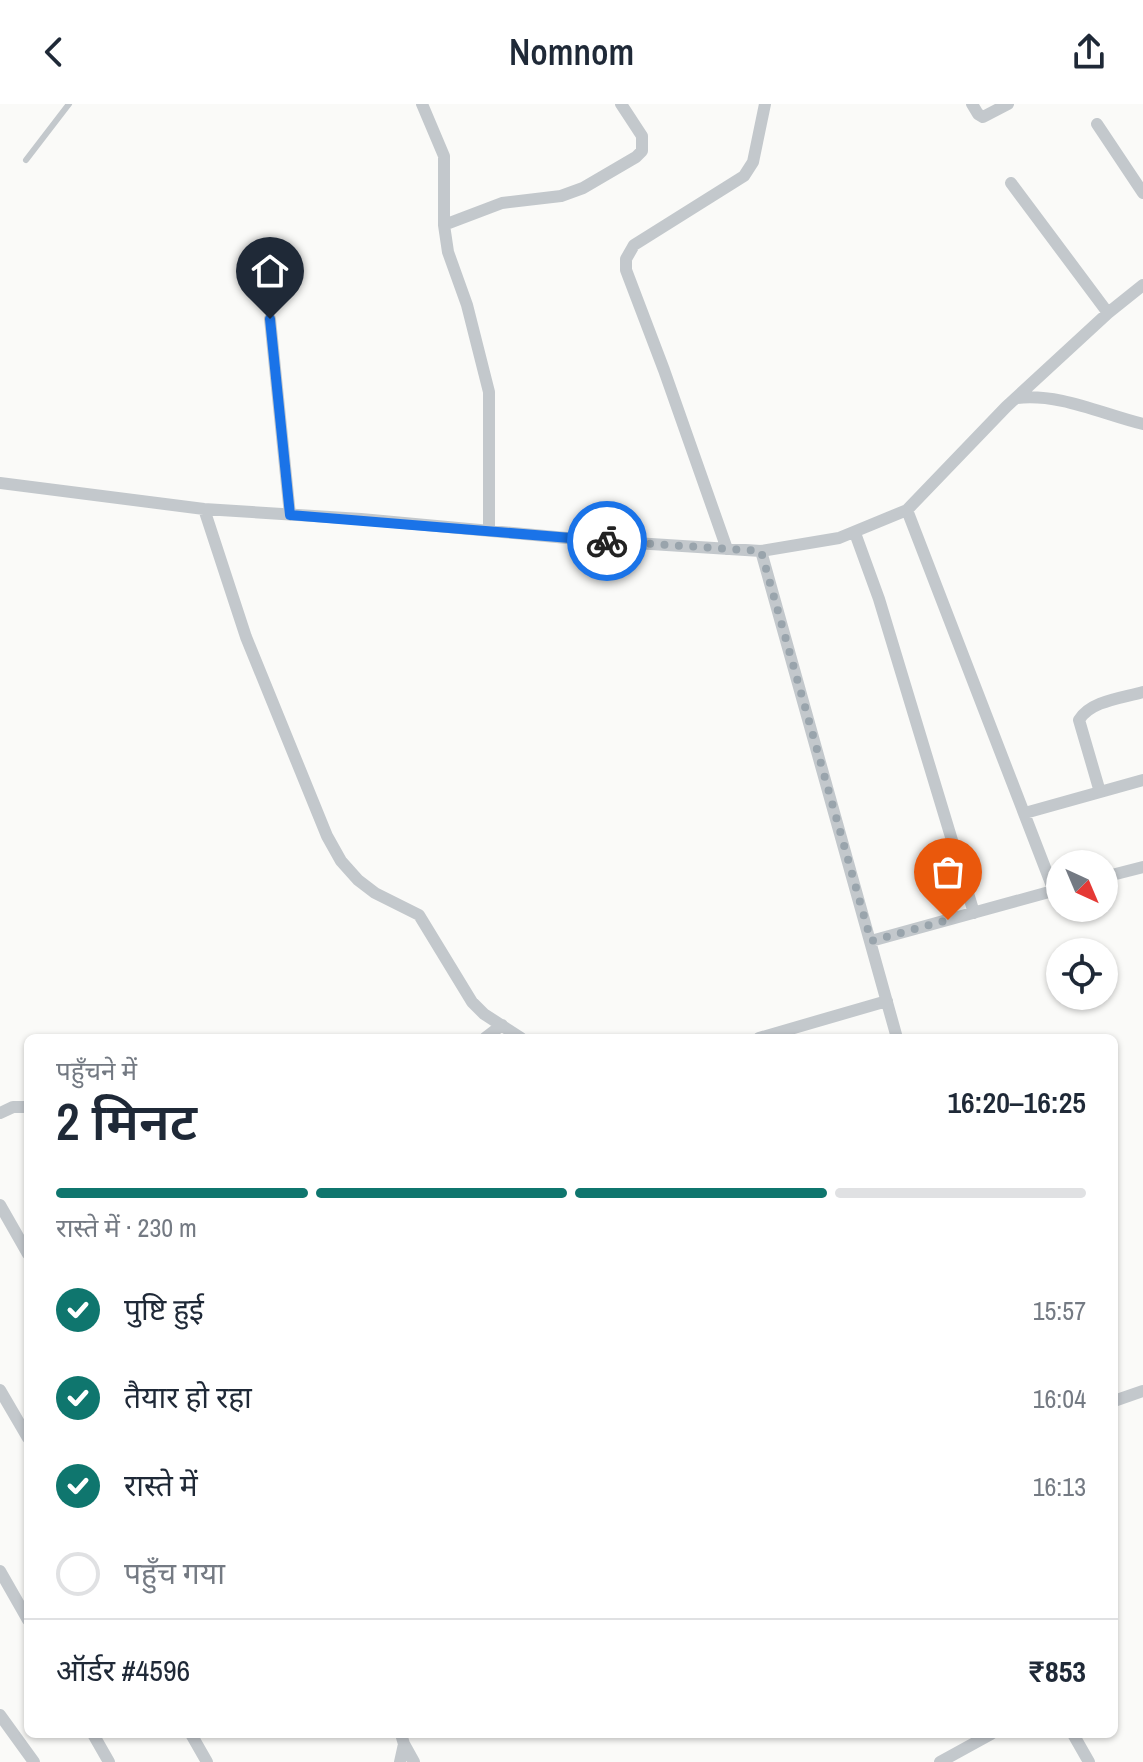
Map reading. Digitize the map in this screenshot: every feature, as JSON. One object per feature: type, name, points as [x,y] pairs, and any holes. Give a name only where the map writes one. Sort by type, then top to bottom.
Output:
[{"type":"street","points":[[422,104],[444,156],[444,225],[448,252],[467,305],[489,392],[489,530]]},
{"type":"street","points":[[444,225],[502,203],[561,196],[583,188],[636,157],[642,151],[642,136],[621,104]]},
{"type":"street","points":[[727,549],[626,270],[626,259],[634,245],[744,176],[753,162],[765,104]]},
{"type":"street","points":[[972,104],[983,117],[1008,104]]},
{"type":"street","points":[[1097,124],[1143,193]]},
{"type":"street","points":[[1011,183],[1108,313]]},
{"type":"street","points":[[0,483],[204,509],[588,540],[761,551],[814,544],[855,533],[907,510],[1017,398],[1108,313],[1143,285]]},
{"type":"street","points":[[270,319],[290,515]]},
{"type":"street","points":[[1017,398],[1032,396],[1060,400],[1141,422]]},
{"type":"street","points":[[204,509],[246,637],[327,836],[341,861],[375,893],[419,915],[472,1002],[484,1014],[515,1034]]},
{"type":"street","points":[[907,510],[1046,864]]},
{"type":"street","points":[[855,533],[879,599],[974,913]]},
{"type":"street","points":[[761,551],[896,1034]]},
{"type":"street","points":[[1100,792],[1079,720],[1092,707],[1143,692]]},
{"type":"street","points":[[1025,813],[1143,780]]},
{"type":"street","points":[[1118,873],[1143,867]]},
{"type":"street","points":[[871,941],[1046,893]]},
{"type":"street","points":[[773,1034],[887,1001]]},
{"type":"street","points":[[490,1034],[502,1025]]},
{"type":"street","points":[[0,1113],[24,1105]]},
{"type":"street","points":[[0,1205],[24,1246]]},
{"type":"street","points":[[0,1390],[24,1431]]},
{"type":"street","points":[[1118,1400],[1143,1391]]},
{"type":"street","points":[[0,1418],[12,1410]]},
{"type":"street","points":[[0,1571],[24,1613]]},
{"type":"street","points":[[0,1715],[34,1762]]},
{"type":"street","points":[[95,1738],[109,1762]]},
{"type":"street","points":[[193,1738],[207,1762]]},
{"type":"street","points":[[940,1762],[984,1738]]},
{"type":"street","points":[[1075,1738],[1089,1762]]},
{"type":"street","points":[[400,1762],[402,1739]]},
{"type":"street","points":[[402,1739],[414,1762]]},
{"type":"lane","points":[[26,160],[69,104]]},
{"type":"way so far","points":[[607,541],[761,551],[871,941],[948,920]]},
{"type":"route","points":[[270,319],[290,515],[607,541]]}]
